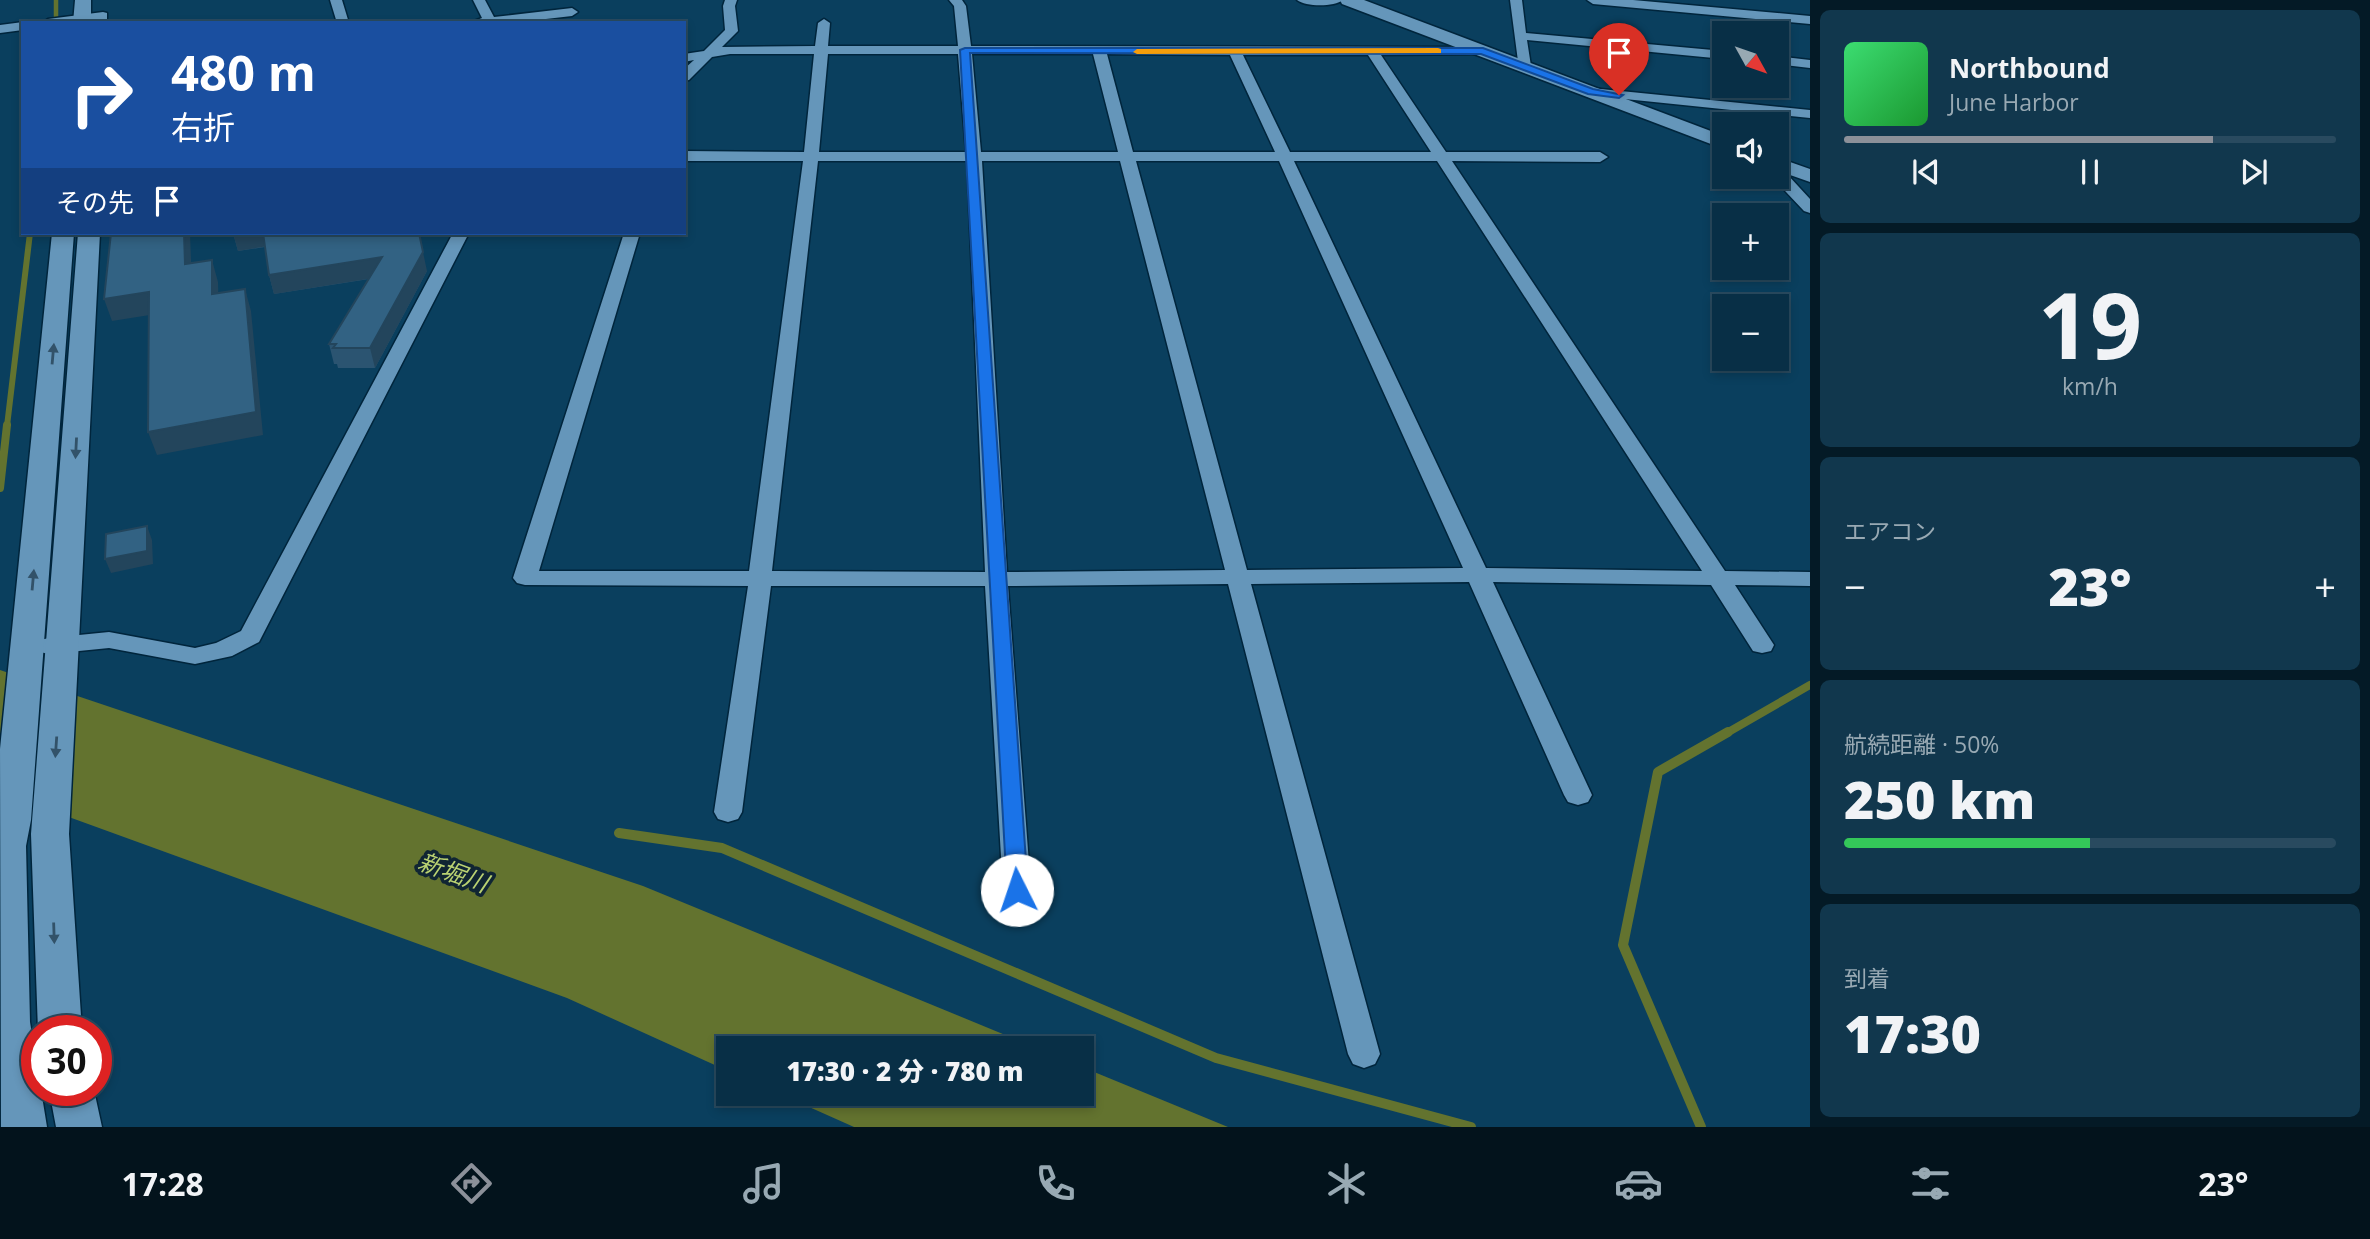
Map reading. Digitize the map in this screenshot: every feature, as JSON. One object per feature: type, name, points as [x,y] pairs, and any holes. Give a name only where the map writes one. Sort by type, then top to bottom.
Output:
[{"type":"street","points":[[83,0],[82,21],[103,13]]},
{"type":"street","points":[[336,0],[342,21]]},
{"type":"street","points":[[479,0],[490,21],[573,12]]},
{"type":"street","points":[[686,75],[732,31],[729,6],[731,0]]},
{"type":"street","points":[[956,0],[960,6],[965,50],[1017,890]]},
{"type":"street","points":[[1303,0],[1337,0]]},
{"type":"street","points":[[1348,0],[1712,138]]},
{"type":"street","points":[[1516,0],[1524,66]]},
{"type":"street","points":[[1592,0],[1810,20]]},
{"type":"street","points":[[728,812],[760,579],[811,156],[824,23]]},
{"type":"street","points":[[0,29],[21,26]]},
{"type":"street","points":[[1521,36],[1712,54]]},
{"type":"street","points":[[686,58],[713,52],[822,50],[1483,51]]},
{"type":"street","points":[[1099,51],[1364,1054]]},
{"type":"street","points":[[1373,51],[1762,645]]},
{"type":"street","points":[[1235,52],[1578,795]]},
{"type":"street","points":[[1789,62],[1810,64]]},
{"type":"street","points":[[1591,92],[1810,114]]},
{"type":"street","points":[[686,156],[1600,157]]},
{"type":"street","points":[[1789,168],[1810,176]]},
{"type":"street","points":[[1789,186],[1810,208]]},
{"type":"street","points":[[24,1127],[8,1022],[6,836],[25,658],[63,235]]},
{"type":"street","points":[[59,1015],[51,849],[89,235]]},
{"type":"street","points":[[25,658],[62,661],[109,640],[195,656],[223,650],[250,636],[460,235]]},
{"type":"street","points":[[631,235],[525,578],[1238,579],[1478,575],[1810,579]]},
{"type":"street","points":[[6,836],[51,849]]},
{"type":"street","points":[[74,1106],[79,1127]]},
{"type":"water","name":"新堀川","points":[[0,670],[643,886],[1008,1036],[716,1036],[716,1066],[567,998],[0,792]]},
{"type":"water","points":[[1094,1072],[1228,1127],[854,1127],[807,1106],[1094,1106]]},
{"type":"building","points":[[111,235],[184,235],[185,264],[212,260],[212,294],[245,289],[256,412],[148,432],[149,292],[104,299]]},
{"type":"building","points":[[263,235],[419,235],[423,252],[370,348],[333,348],[336,344],[329,344],[382,257],[269,275]]},
{"type":"building","points":[[147,526],[147,551],[105,559],[106,534]]},
{"type":"waterway","points":[[56,0],[56,21]]},
{"type":"waterway","points":[[7,426],[30,235]]},
{"type":"waterway","points":[[0,488],[7,425]]},
{"type":"waterway","points":[[1725,734],[1810,685]]},
{"type":"waterway","points":[[1701,1127],[1623,945],[1658,772],[1728,732]]},
{"type":"waterway","points":[[619,833],[722,848],[1216,1058],[1471,1127]]},
{"type":"slow traffic","points":[[1137,52],[1438,51]]},
{"type":"route","points":[[1017,890],[965,50],[1483,51],[1591,92],[1619,95]]}]
